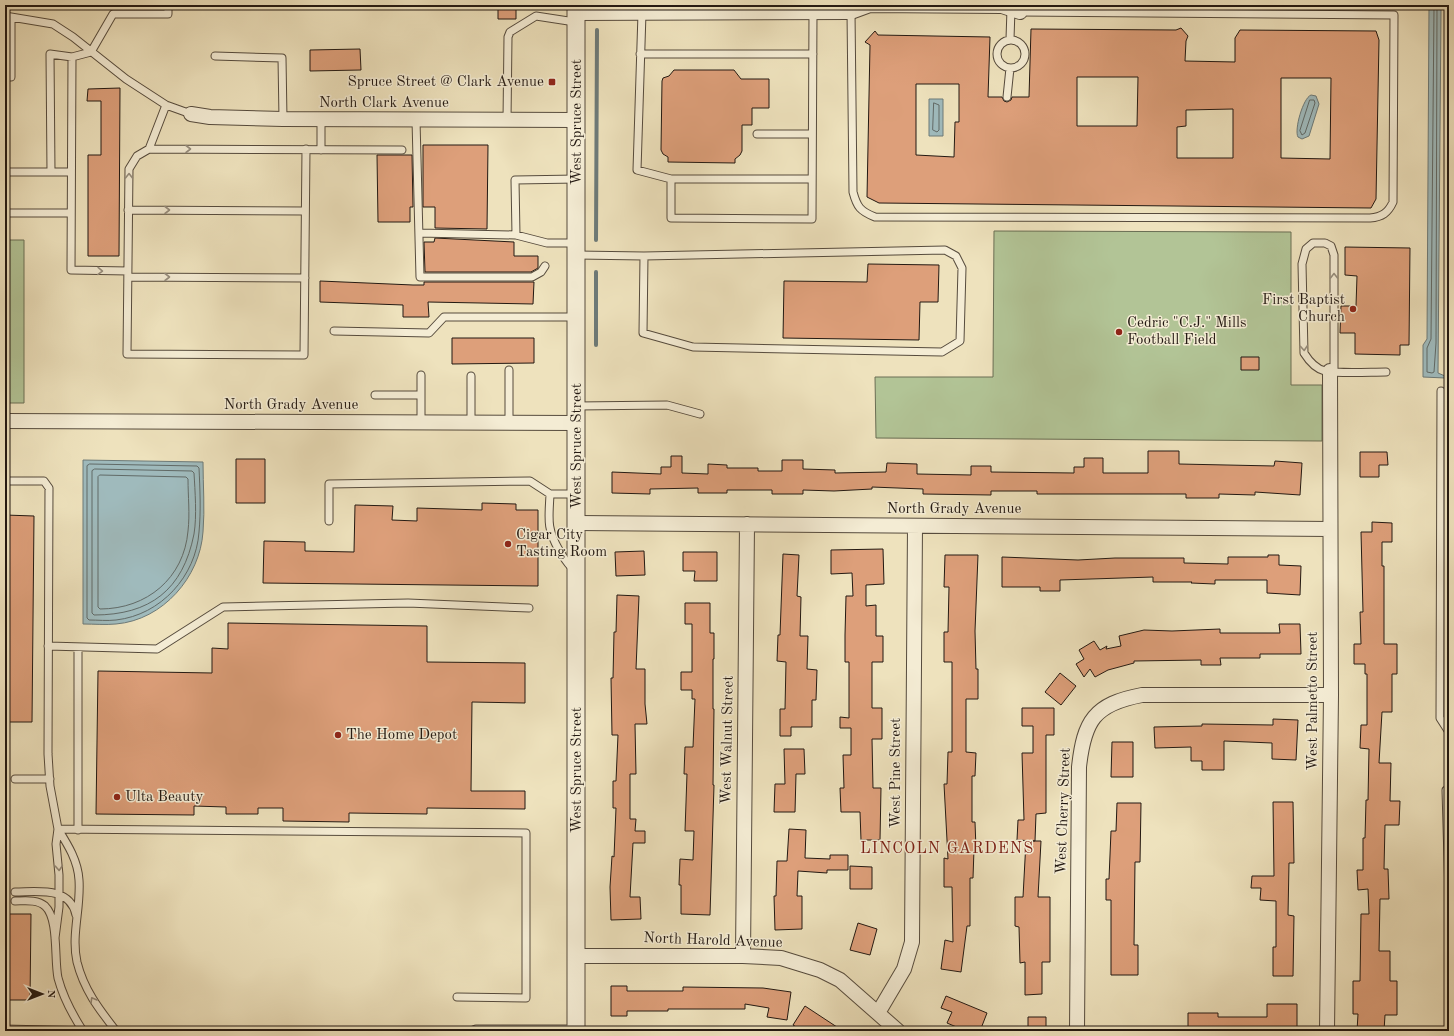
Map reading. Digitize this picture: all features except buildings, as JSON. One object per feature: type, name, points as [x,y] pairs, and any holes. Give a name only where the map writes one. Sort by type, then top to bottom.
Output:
[{"type":"street","points":[[576,13],[851,12],[870,5],[967,5],[1011,8]]},
{"type":"street","name":"West Spruce Street","points":[[576,13],[576,1030]]},
{"type":"street","name":"North Clark Avenue","points":[[191,114],[283,119],[577,120]]},
{"type":"street","name":"West Palmetto Street","points":[[1327,1031],[1331,695],[1330,528],[1332,371]]},
{"type":"street","name":"North Grady Avenue","points":[[5,421],[577,423]]},
{"type":"street","name":"North Grady Avenue","points":[[577,523],[1330,528]]},
{"type":"street","name":"West Walnut Street","points":[[743,956],[747,524]]},
{"type":"street","name":"West Pine Street","points":[[878,1013],[904,969],[912,942],[915,526]]},
{"type":"street","name":"West Cherry Street","points":[[1078,1031],[1079,767],[1082,744],[1088,724],[1109,704],[1142,695],[1331,695]]},
{"type":"street","name":"North Harold Avenue","points":[[577,956],[743,956],[781,958],[820,970],[840,980],[898,1031]]},
{"type":"lane","points":[[51,172],[50,54],[72,58],[91,52],[113,14],[168,14],[168,5]]},
{"type":"lane","points":[[851,12],[853,192],[856,205],[866,213],[875,217],[1370,218],[1380,217],[1389,211],[1393,202],[1394,15],[1011,8],[1010,39]]},
{"type":"lane","points":[[672,179],[671,218],[812,219],[813,12]]},
{"type":"lane","points":[[507,120],[508,37],[510,32],[536,16],[576,13]]},
{"type":"lane","points":[[642,13],[637,170],[672,179],[812,179]]},
{"type":"lane","points":[[5,77],[11,77],[8,16],[53,24],[126,79],[166,105],[191,114]]},
{"type":"lane","points":[[1010,39],[1019,42],[1026,54],[1022,63],[1014,68],[1010,68],[1001,64],[996,56],[996,51],[1001,42],[1010,39]]},
{"type":"lane","points":[[640,54],[813,54]]},
{"type":"lane","points":[[215,56],[282,58],[283,119]]},
{"type":"lane","points":[[72,58],[70,213],[71,270],[128,274],[305,278]]},
{"type":"lane","points":[[1007,97],[1010,68]]},
{"type":"lane","points":[[149,149],[166,105]]},
{"type":"lane","points":[[321,119],[321,150]]},
{"type":"lane","points":[[416,120],[420,277],[532,277],[542,272],[545,266]]},
{"type":"lane","points":[[758,134],[812,134]]},
{"type":"lane","points":[[306,149],[304,355],[128,354],[129,169],[137,156],[149,149],[306,149],[402,150]]},
{"type":"lane","points":[[5,172],[71,172]]},
{"type":"lane","points":[[516,235],[515,180],[577,179]]},
{"type":"lane","points":[[128,210],[305,211]]},
{"type":"lane","points":[[5,213],[70,213]]},
{"type":"lane","points":[[419,233],[516,235],[577,249],[644,256],[945,250],[956,256],[962,268],[960,341],[942,352],[693,347],[643,333],[644,256]]},
{"type":"lane","points":[[1332,371],[1334,255],[1331,246],[1325,243],[1313,243],[1306,249],[1302,264],[1304,353],[1308,361],[1315,366],[1332,371],[1386,372]]},
{"type":"lane","points":[[334,331],[429,333],[444,317],[577,317]]},
{"type":"lane","points":[[509,370],[509,423]]},
{"type":"lane","points":[[421,375],[421,422]]},
{"type":"lane","points":[[471,376],[471,423]]},
{"type":"lane","points":[[1441,391],[1445,414],[1441,582],[1440,718],[1449,732]]},
{"type":"lane","points":[[375,395],[421,395]]},
{"type":"lane","points":[[577,406],[667,405],[700,414]]},
{"type":"lane","points":[[5,480],[44,480],[49,488],[48,748],[50,780],[58,830],[56,844],[59,868],[59,894],[55,938],[56,962],[62,990],[74,1017],[83,1031]]},
{"type":"lane","points":[[329,521],[329,484],[530,481],[550,494],[577,494]]},
{"type":"lane","points":[[550,494],[548,526],[551,537],[568,564],[577,573]]},
{"type":"lane","points":[[1441,582],[1449,582]]},
{"type":"lane","points":[[48,646],[157,649],[223,607],[408,603],[529,608]]},
{"type":"lane","points":[[78,647],[78,830]]},
{"type":"lane","points":[[15,779],[50,780]]},
{"type":"lane","points":[[1449,789],[1446,790],[1449,895]]},
{"type":"lane","points":[[58,830],[526,833],[526,998],[457,997]]},
{"type":"lane","points":[[58,830],[72,855],[79,879],[75,940],[77,961],[83,982],[94,1004],[116,1031]]},
{"type":"lane","points":[[15,892],[59,894],[71,903],[76,917]]},
{"type":"lane","points":[[15,901],[31,901],[44,906],[51,916],[55,938]]},
{"type":"lane","points":[[5,1029],[91,1031]]},
{"type":"lane","points":[[471,1031],[476,1029],[576,1030]]},
{"type":"green space","points":[[994,231],[1291,232],[1291,385],[1322,385],[1322,441],[876,438],[875,377],[993,377]]},
{"type":"green space","points":[[5,240],[24,240],[24,403],[5,403]]},
{"type":"water","points":[[1429,5],[1441,5],[1438,373],[1445,376],[1445,378],[1423,377],[1423,345],[1427,339]]},
{"type":"water","points":[[1311,95],[1316,96],[1319,104],[1309,136],[1302,139],[1298,137],[1297,133],[1298,121],[1305,102]]},
{"type":"water","points":[[929,99],[943,99],[943,136],[929,136]]},
{"type":"water","points":[[83,460],[203,462],[203,532],[195,565],[187,580],[163,605],[149,614],[133,621],[116,624],[83,624]]},
{"type":"waterway","points":[[596,240],[597,30]]},
{"type":"waterway","points":[[596,272],[596,345]]},
{"type":"place","name":"Spruce Street @ Clark Avenue","points":[[552,82]]},
{"type":"place","name":"First Baptist Church","points":[[1353,309]]},
{"type":"place","name":"Cedric \"C.J.\" Mills Football Field","points":[[1119,332]]},
{"type":"place","name":"Cigar City Tasting Room","points":[[508,544]]},
{"type":"place","name":"The Home Depot","points":[[338,735]]},
{"type":"place","name":"Ulta Beauty","points":[[117,797]]},
{"type":"district","name":"LINCOLN GARDENS","points":[[947,849]]}]
